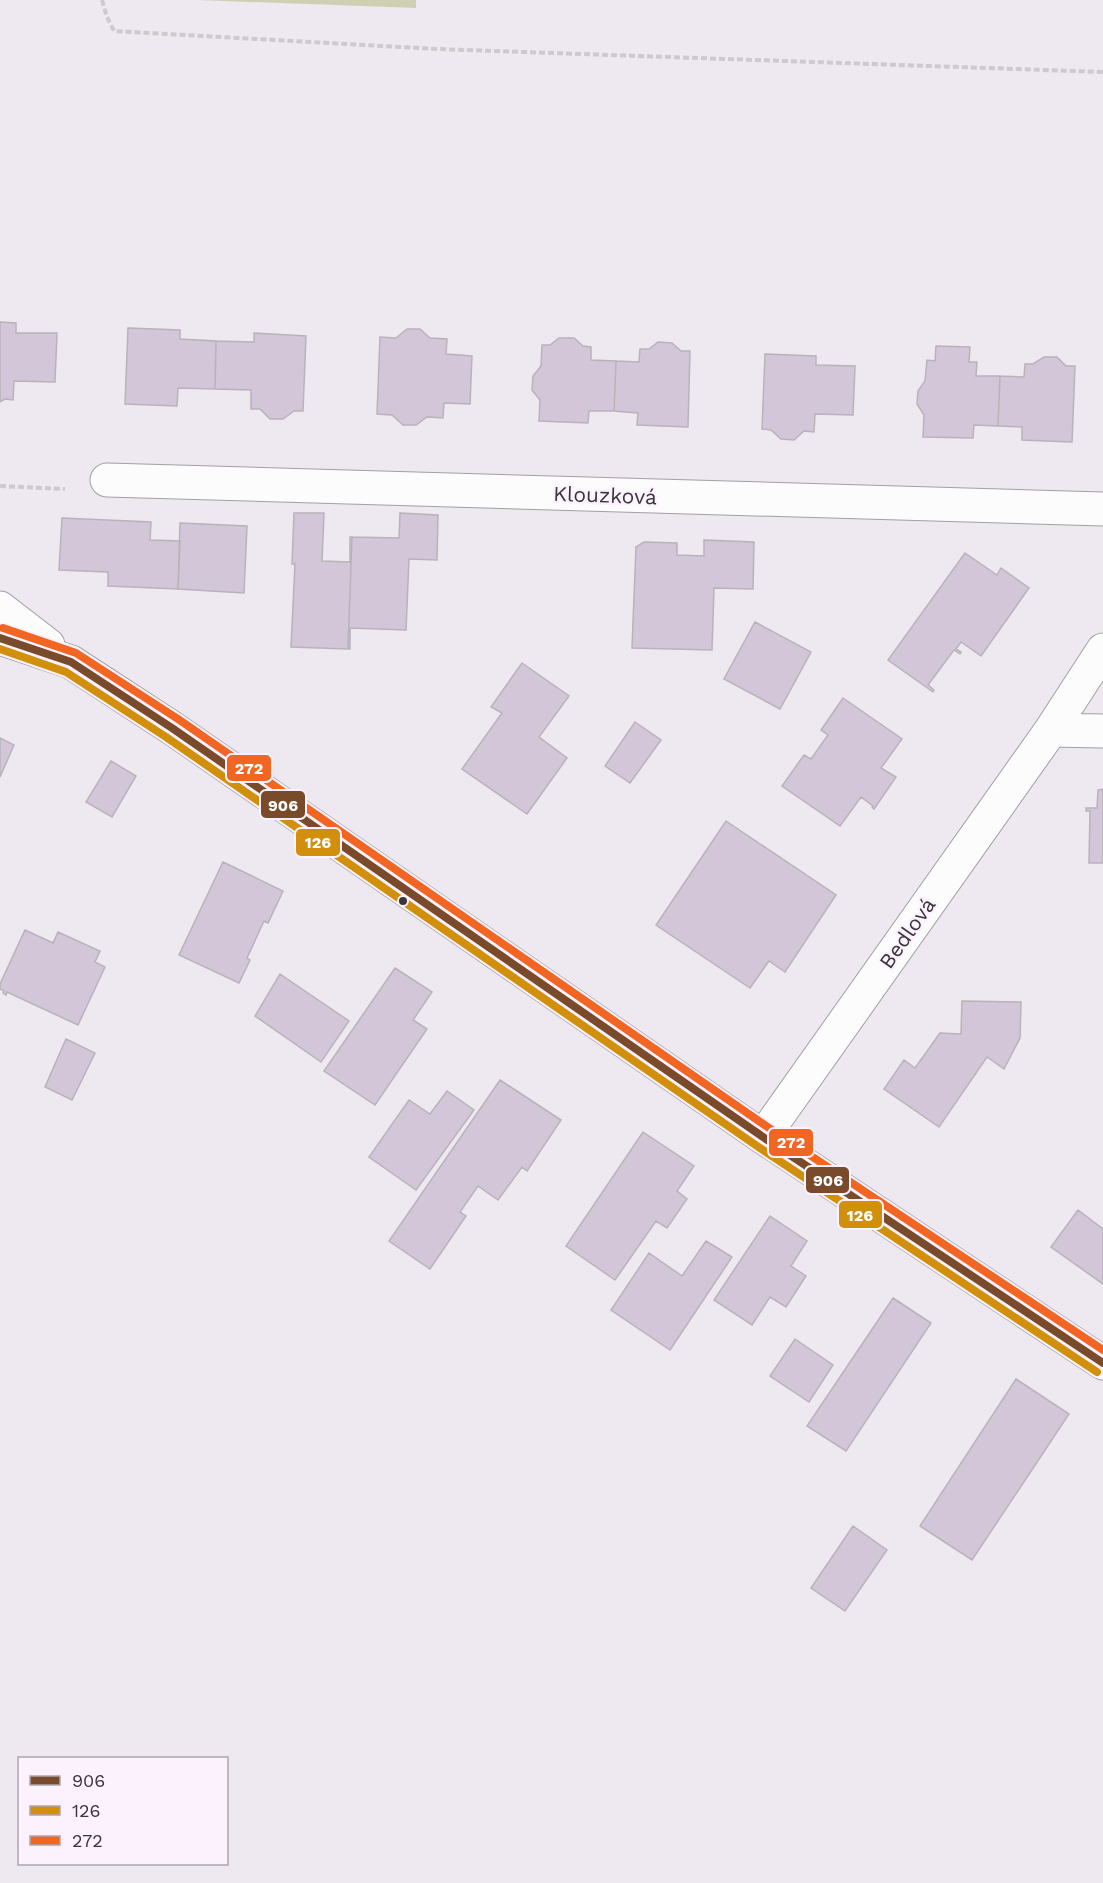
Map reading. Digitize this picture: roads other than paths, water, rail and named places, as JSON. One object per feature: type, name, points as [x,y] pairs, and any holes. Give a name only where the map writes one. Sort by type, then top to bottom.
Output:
[{"type":"street","name":"Klouzková","points":[[107,480],[1103,509]]},
{"type":"street","points":[[0,608],[71,662],[219,760],[763,1137],[1103,1363]]},
{"type":"street","points":[[0,638],[71,662]]},
{"type":"street","name":"Bedlová","points":[[763,1137],[1051,730],[1103,650]]},
{"type":"street","points":[[1051,730],[1103,731]]}]
